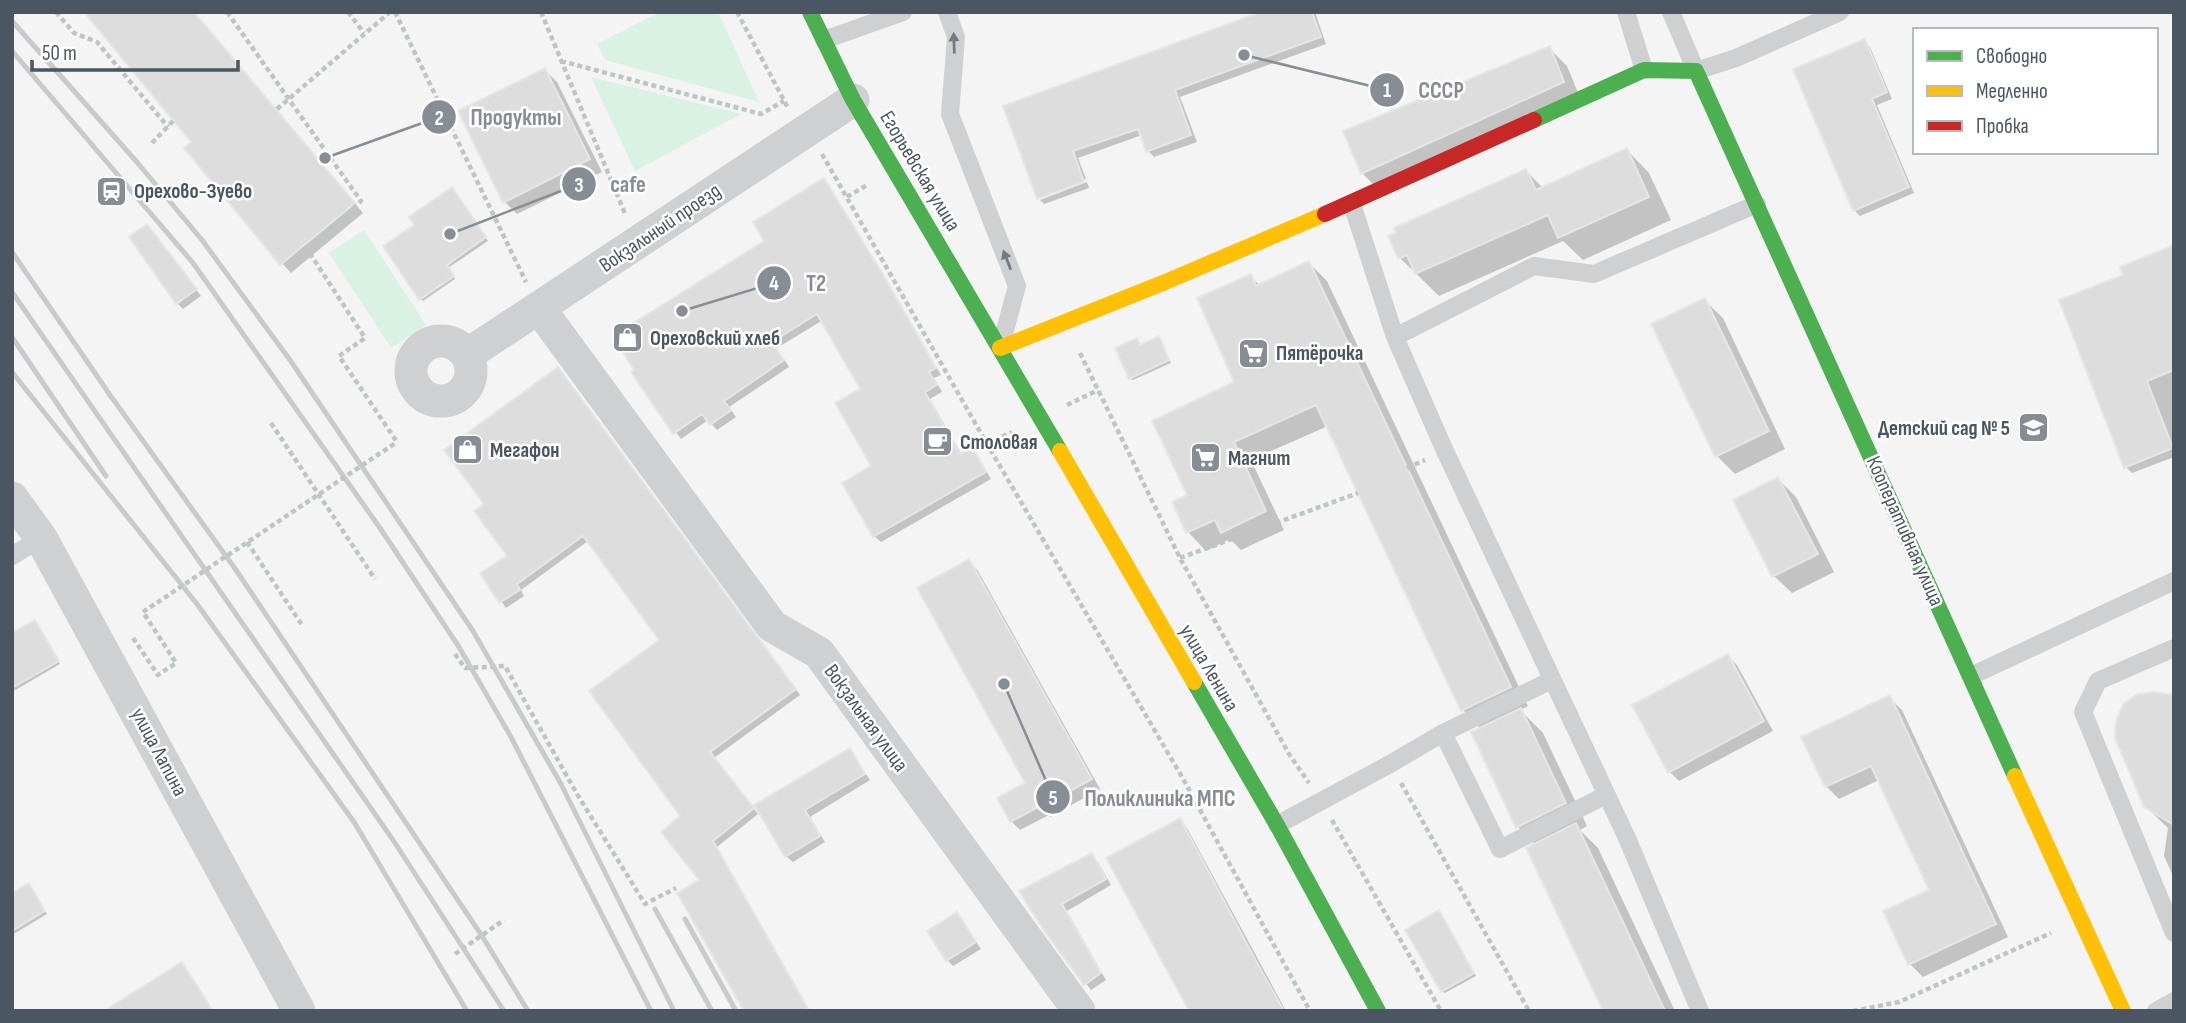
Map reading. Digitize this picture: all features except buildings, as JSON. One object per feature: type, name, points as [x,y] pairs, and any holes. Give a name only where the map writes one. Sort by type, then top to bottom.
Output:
[{"type":"street","name":"Егорьевская улица","points":[[810,12],[853,100],[1000,348]]},
{"type":"street","points":[[1000,348],[1353,204],[1644,70],[1696,71]]},
{"type":"street","name":"Кооперативная улица","points":[[1696,71],[2123,1011]]},
{"type":"street","name":"Вокзальный проезд","points":[[467,355],[853,100]]},
{"type":"street","name":"Вокзальная улица","points":[[539,308],[772,626],[818,653],[1079,1011]]},
{"type":"street","name":"улица Ленина","points":[[1000,348],[1277,825],[1378,1011]]},
{"type":"street","name":"улица Лапина","points":[[12,498],[41,537],[299,1011]]},
{"type":"lane","points":[[824,40],[903,12]]},
{"type":"lane","points":[[1626,12],[1644,70]]},
{"type":"lane","name":"Кооперативная улица","points":[[1671,12],[1696,71]]},
{"type":"lane","points":[[1696,71],[1736,58],[1840,12]]},
{"type":"lane","points":[[945,13],[956,37],[950,114],[1017,286],[1000,348]]},
{"type":"lane","points":[[1353,204],[1395,337],[1627,838],[1700,1011]]},
{"type":"lane","points":[[1395,337],[1534,266],[1594,274],[1757,204]]},
{"type":"lane","points":[[12,556],[41,537]]},
{"type":"lane","points":[[1971,676],[2174,581]]},
{"type":"lane","points":[[2174,648],[2098,681],[2083,712],[2174,933]]},
{"type":"lane","points":[[1277,825],[1443,733],[1552,680]]},
{"type":"lane","points":[[1443,733],[1500,849],[1606,795]]},
{"type":"lane","points":[[2156,1011],[2174,1001]]},
{"type":"path","points":[[55,12],[75,33],[97,42],[168,127]]},
{"type":"path","points":[[130,634],[158,675],[176,663],[143,612],[397,442],[340,355],[365,338],[309,252],[361,201],[227,12]]},
{"type":"path","points":[[348,12],[364,33]]},
{"type":"path","points":[[277,109],[390,12]]},
{"type":"path","points":[[395,12],[539,308]]},
{"type":"path","points":[[541,12],[637,243]]},
{"type":"path","points":[[737,12],[784,101],[808,129],[987,444],[1182,776],[1310,1011]]},
{"type":"path","points":[[561,61],[761,114],[784,101]]},
{"type":"path","points":[[152,143],[173,121]]},
{"type":"path","points":[[1066,323],[1180,558],[1289,754],[1321,801],[1441,1011]]},
{"type":"path","points":[[271,423],[375,579]]},
{"type":"path","points":[[1180,558],[1358,493]]},
{"type":"path","points":[[247,542],[302,625]]},
{"type":"path","points":[[455,654],[465,668],[505,666],[577,794],[645,904],[676,888]]},
{"type":"path","points":[[1390,764],[1529,1011]]},
{"type":"path","points":[[455,954],[504,920]]},
{"type":"path","points":[[1853,1011],[1899,1002],[2081,920]]},
{"type":"green space","points":[[660,12],[718,12],[759,102],[605,60],[597,44]]},
{"type":"green space","points":[[591,77],[741,114],[635,171]]},
{"type":"green space","points":[[364,230],[426,325],[391,348],[329,253]]},
{"type":"railway","points":[[12,21],[202,240],[290,360],[473,631],[561,784],[674,1011]]},
{"type":"railway","points":[[12,51],[193,263],[380,528],[459,647],[511,737],[651,1011]]},
{"type":"railway","points":[[12,252],[110,395],[236,570],[482,936],[528,1011]]},
{"type":"railway","points":[[12,292],[393,840],[504,1011]]},
{"type":"railway","points":[[12,337],[106,476]]},
{"type":"railway","points":[[12,372],[197,604],[354,822],[467,1011]]},
{"type":"railway","points":[[655,909],[712,1011]]},
{"type":"railway","points":[[685,919],[736,1011]]},
{"type":"traffic: fast","points":[[810,12],[853,100],[1060,451]]},
{"type":"traffic: fast","points":[[1534,120],[1644,70],[1696,71],[2015,776]]},
{"type":"traffic: fast","points":[[1194,682],[1277,825],[1378,1011]]},
{"type":"traffic: slow","points":[[1000,348],[1325,214]]},
{"type":"traffic: slow","points":[[1060,451],[1194,682]]},
{"type":"traffic: slow","points":[[2015,776],[2123,1011]]},
{"type":"traffic: jam","points":[[1325,214],[1534,120]]},
{"type":"place","name":"СССР","points":[[1244,55]]},
{"type":"place","name":"Продукты","points":[[325,158]]},
{"type":"place","name":"Орехово-Зуево","points":[[111,191]]},
{"type":"place","name":"cafe","points":[[450,234]]},
{"type":"place","name":"T2","points":[[682,311]]},
{"type":"place","name":"Ореховский хлеб","points":[[627,338]]},
{"type":"place","name":"Пятёрочка","points":[[1253,353]]},
{"type":"place","name":"Детский сад № 5","points":[[2033,428]]},
{"type":"place","name":"Столовая","points":[[937,442]]},
{"type":"place","name":"Мегафон","points":[[467,450]]},
{"type":"place","name":"Магнит","points":[[1205,458]]},
{"type":"place","name":"Поликлиника МПС","points":[[1004,684]]}]
